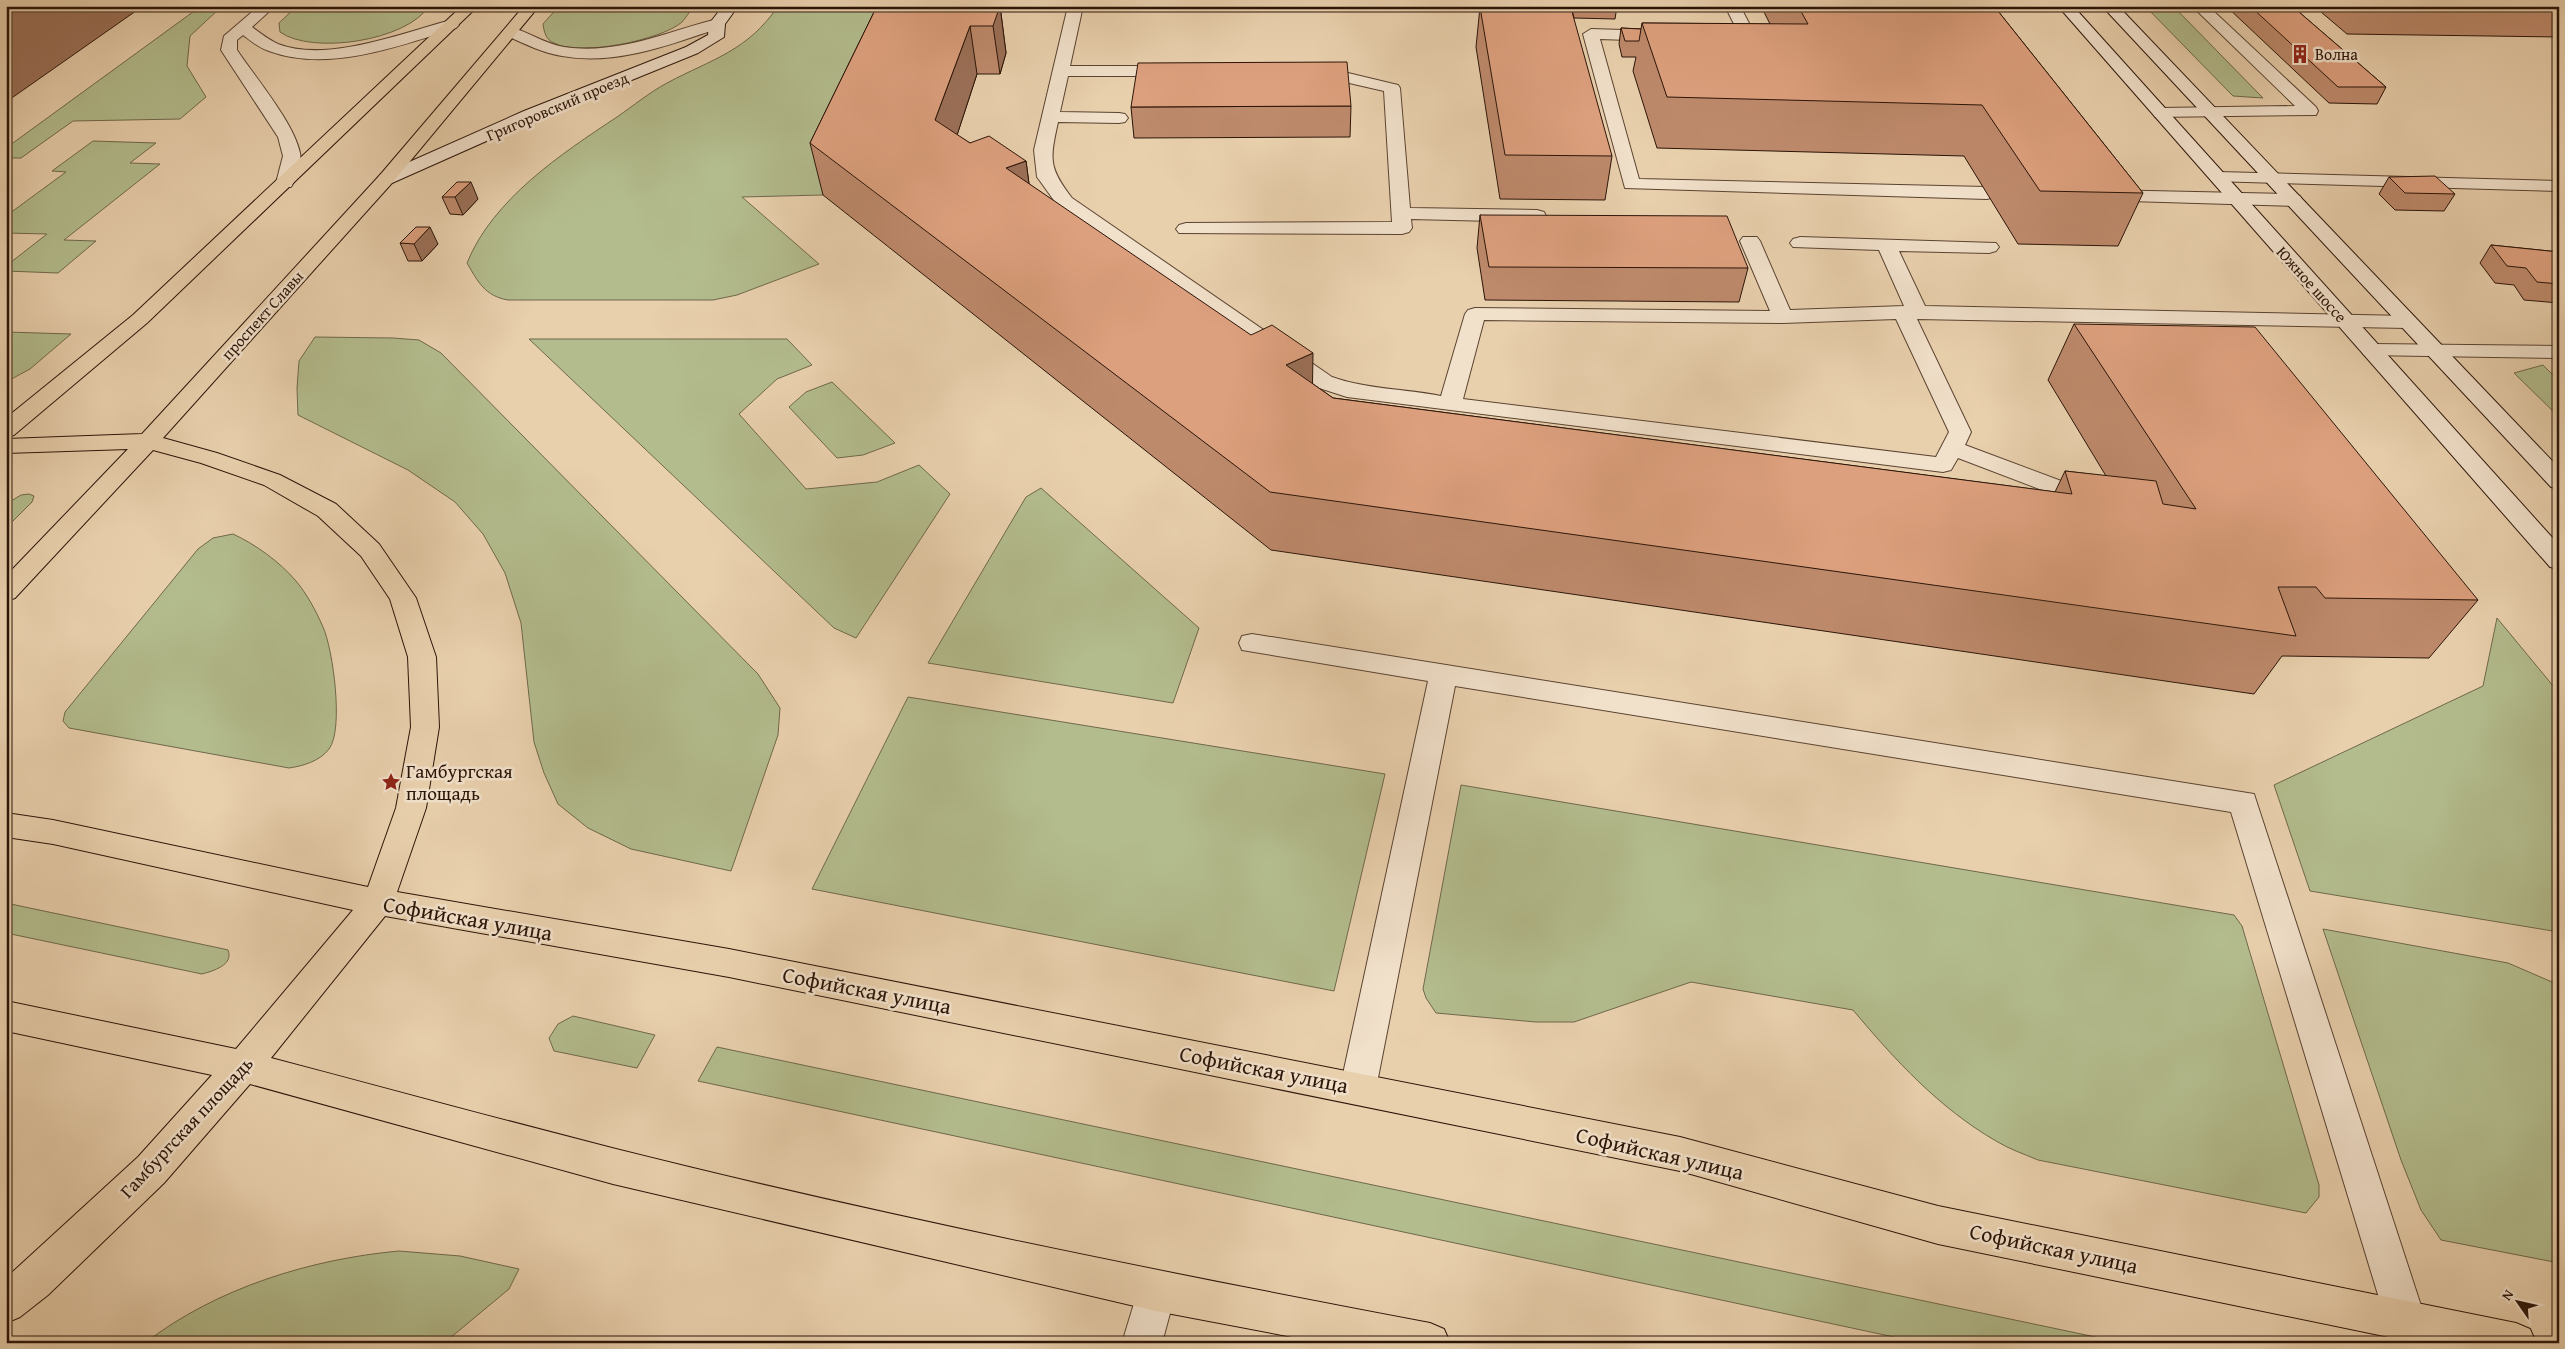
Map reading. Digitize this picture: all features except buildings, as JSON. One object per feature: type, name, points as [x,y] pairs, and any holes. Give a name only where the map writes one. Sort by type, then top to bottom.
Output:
[{"type":"main road","points":[[6,430],[140,319],[471,6]]},
{"type":"main road","name":"проспект Славы","points":[[6,592],[148,441],[386,179],[532,6]]},
{"type":"main road","name":"Гамбургская площадь","points":[[6,446],[148,441],[209,458],[272,480],[327,510],[370,550],[402,598],[422,657],[425,726],[412,808],[378,902],[243,1066],[151,1170],[34,1281],[6,1302]]},
{"type":"main road","name":"Софийская улица","points":[[6,825],[53,832],[378,902],[729,963],[1680,1154],[1938,1225],[2516,1343]]},
{"type":"main road","points":[[6,1016],[243,1066],[613,1166],[1156,1291],[1430,1343]]},
{"type":"street","points":[[268,6],[229,39],[229,50],[287,137],[292,156],[285,183]]},
{"type":"street","name":"Григоровский проезд","points":[[386,179],[530,115],[692,50],[716,37],[717,24],[731,6]]},
{"type":"street","points":[[1076,6],[1043,150],[1046,176],[1065,202],[1324,382],[1347,390],[1400,394],[1450,404],[1944,465],[1960,432],[1910,312],[1886,245]]},
{"type":"street","points":[[1694,37],[1713,38],[1734,34],[1743,27],[1732,6]]},
{"type":"street","name":"Южное шоссе","points":[[2065,6],[2559,561]]},
{"type":"street","points":[[2110,6],[2559,482]]},
{"type":"street","points":[[2160,113],[2310,111],[2199,6]]},
{"type":"street","name":"Григоровский проезд","points":[[510,32],[551,49],[564,52],[600,53],[651,46],[717,24]]},
{"type":"street","points":[[242,28],[277,49],[332,52],[367,48],[451,25]]},
{"type":"street","points":[[1573,32],[1676,36]]},
{"type":"street","points":[[1590,34],[1631,184],[1987,194]]},
{"type":"street","points":[[1062,71],[1188,71]]},
{"type":"street","points":[[1186,229],[1402,228],[1392,88],[1323,72],[1294,72]]},
{"type":"street","points":[[1051,118],[1119,118]]},
{"type":"street","points":[[2218,177],[2559,186]]},
{"type":"street","points":[[2082,196],[2293,200]]},
{"type":"street","points":[[1401,214],[1558,216]]},
{"type":"street","points":[[1750,241],[1783,317]]},
{"type":"street","points":[[1800,243],[1989,246]]},
{"type":"street","points":[[1450,404],[1475,314],[1783,317],[1910,312],[2407,322]]},
{"type":"street","points":[[2372,350],[2559,352]]},
{"type":"street","points":[[1952,448],[2071,493]]},
{"type":"street","points":[[1252,643],[2244,802],[2406,1321]]},
{"type":"street","points":[[1358,1088],[1444,674]]},
{"type":"street","points":[[1142,1343],[1156,1291]]},
{"type":"green space","points":[[297,6],[429,6],[418,18],[401,28],[381,36],[358,41],[314,43],[295,39],[280,32],[279,23]]},
{"type":"green space","points":[[559,6],[693,6],[682,22],[672,29],[657,35],[620,44],[581,48],[566,47],[554,43],[546,35],[543,24]]},
{"type":"green space","points":[[778,6],[908,6],[823,195],[742,197],[819,264],[737,295],[713,300],[508,300],[493,295],[483,287],[467,263],[479,240],[511,198],[574,146],[648,95],[742,44],[754,34]]},
{"type":"green space","points":[[2145,6],[2173,6],[2263,98],[2233,96]]},
{"type":"green space","points":[[197,9],[219,9],[190,36],[187,66],[206,97],[180,119],[73,121],[21,158],[6,158],[6,148]]},
{"type":"green space","points":[[93,141],[156,143],[130,163],[160,164],[64,240],[96,241],[58,273],[6,271],[6,266],[47,234],[6,233],[6,216],[66,172],[52,171]]},
{"type":"green space","points":[[6,332],[71,334],[30,369],[6,382]]},
{"type":"green space","points":[[315,337],[419,340],[441,353],[758,674],[780,708],[778,735],[731,871],[631,849],[588,828],[558,804],[544,773],[534,742],[521,623],[505,573],[483,534],[455,502],[408,470],[298,415],[299,361]]},
{"type":"green space","points":[[529,339],[787,339],[812,365],[777,379],[739,414],[806,489],[877,482],[919,465],[950,494],[856,638],[834,628]]},
{"type":"green space","points":[[2543,365],[2559,381],[2559,417],[2514,373]]},
{"type":"green space","points":[[832,382],[895,443],[863,455],[837,458],[789,407],[806,392]]},
{"type":"green space","points":[[1041,488],[1199,628],[1173,703],[928,663],[1026,497]]},
{"type":"green space","points":[[29,494],[34,496],[32,502],[6,528],[6,504],[21,495]]},
{"type":"green space","points":[[233,534],[267,554],[290,574],[308,597],[323,627],[333,670],[336,708],[336,725],[329,749],[321,757],[311,762],[289,768],[69,728],[63,721],[65,712],[198,549],[213,538]]},
{"type":"green space","points":[[2497,618],[2559,693],[2559,932],[2310,891],[2274,785],[2483,686]]},
{"type":"green space","points":[[908,697],[1385,774],[1334,991],[812,889]]},
{"type":"green space","points":[[1461,785],[2234,915],[2242,926],[2319,1185],[2319,1197],[2306,1213],[2038,1160],[2001,1144],[1956,1114],[1902,1065],[1853,1010],[1691,982],[1574,1022],[1536,1022],[1436,1013],[1426,998],[1423,989]]},
{"type":"green space","points":[[6,903],[228,950],[228,960],[212,971],[202,974],[6,933]]},
{"type":"green space","points":[[2323,929],[2508,963],[2559,985],[2559,1263],[2441,1240],[2421,1210],[2401,1160]]},
{"type":"green space","points":[[573,1016],[655,1035],[637,1068],[554,1051],[549,1038],[558,1024]]},
{"type":"green space","points":[[717,1047],[2124,1343],[1922,1343],[698,1081]]},
{"type":"green space","points":[[399,1251],[460,1256],[519,1269],[509,1289],[444,1343],[145,1343],[202,1307],[266,1279],[332,1261]]},
{"type":"place","name":"Волна","points":[[2300,54]]},
{"type":"place","name":"Гамбургская площадь","points":[[391,782]]}]
